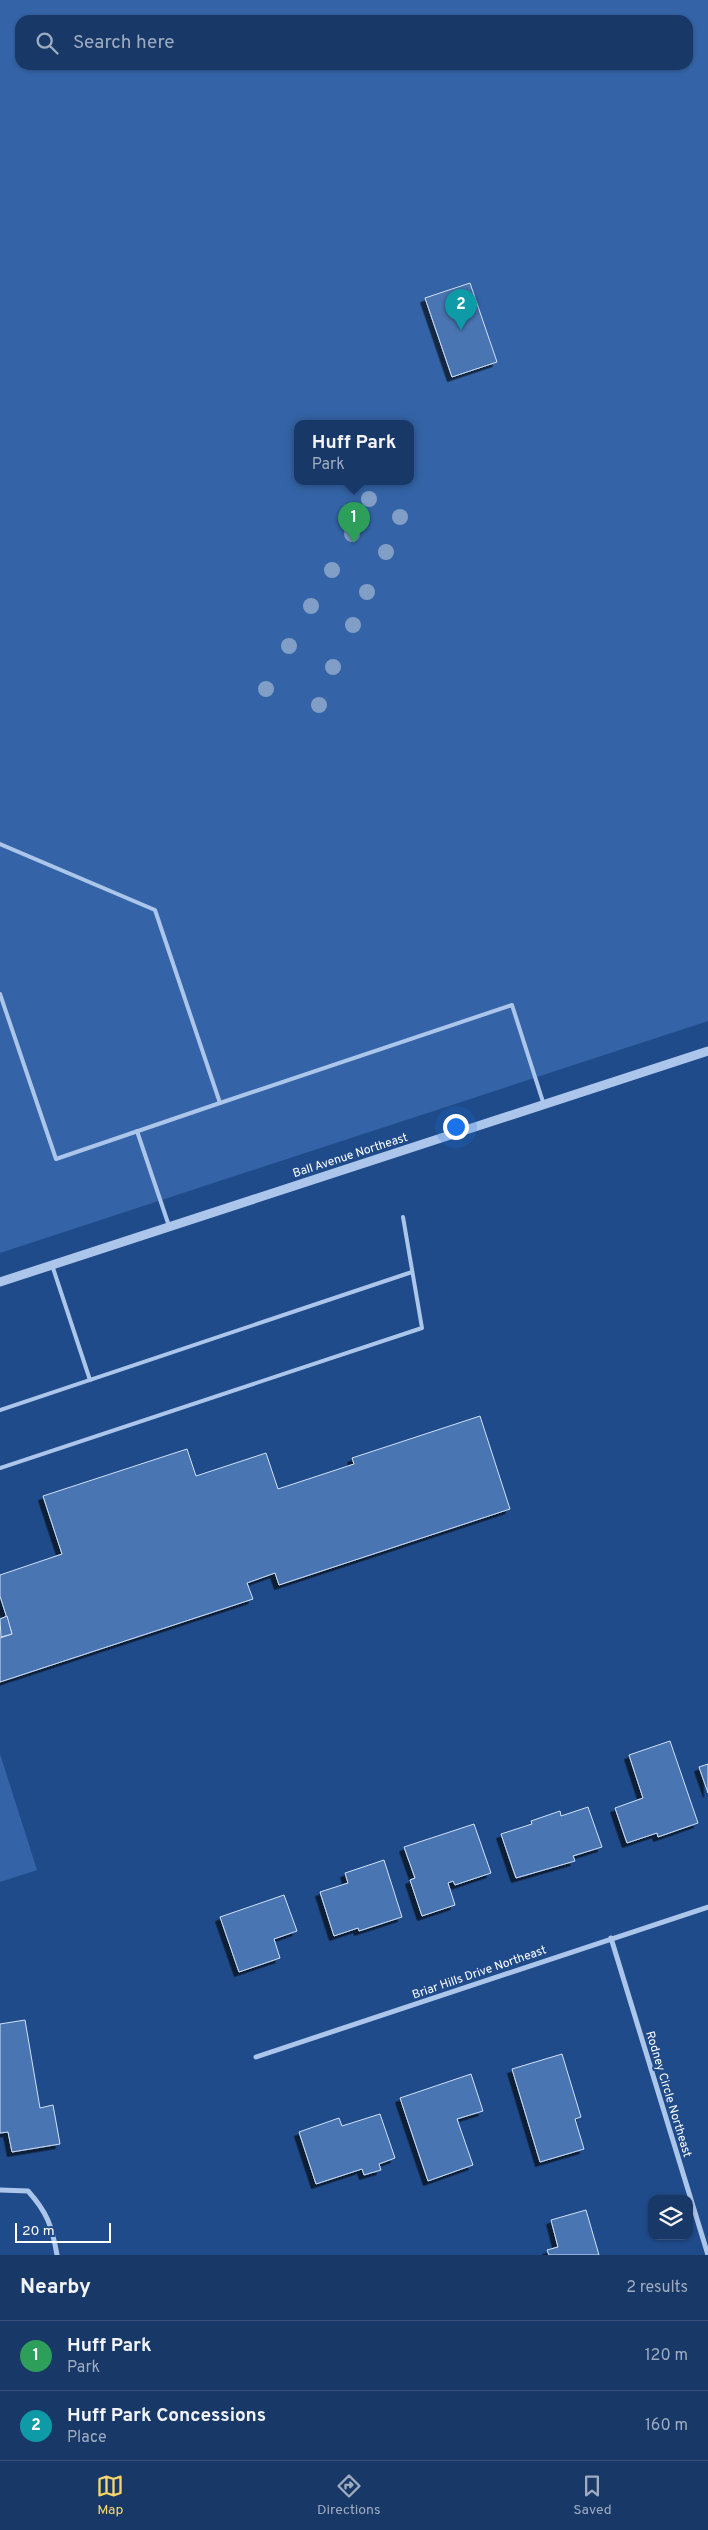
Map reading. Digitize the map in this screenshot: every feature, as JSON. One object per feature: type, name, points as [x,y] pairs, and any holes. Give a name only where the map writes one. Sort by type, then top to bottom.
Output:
[{"type":"street","name":"Ball Avenue Northeast","points":[[0,1282],[170,1228],[708,1050]]},
{"type":"street","name":"Briar Hills Drive Northeast","points":[[256,2057],[708,1907]]},
{"type":"street","name":"Rodney Circle Northeast","points":[[610,1938],[708,2255]]},
{"type":"street","points":[[0,2190],[28,2191],[42,2206],[52,2227],[57,2255]]},
{"type":"lane","points":[[0,844],[155,910],[220,1103]]},
{"type":"lane","points":[[0,994],[56,1159],[512,1005],[544,1105]]},
{"type":"lane","points":[[137,1131],[170,1228]]},
{"type":"lane","points":[[0,1468],[422,1328],[403,1217]]},
{"type":"lane","points":[[52,1266],[90,1380]]},
{"type":"lane","points":[[0,1410],[412,1272]]},
{"type":"shaded area","points":[[0,0],[708,0],[708,1021],[0,1253]]},
{"type":"shaded area","points":[[0,1754],[37,1870],[0,1882]]},
{"type":"building","points":[[470,283],[497,362],[452,377],[425,298]]},
{"type":"building","points":[[480,1416],[510,1509],[279,1585],[275,1573],[247,1583],[253,1599],[0,1682],[0,1638],[12,1634],[0,1596],[0,1575],[62,1554],[43,1496],[187,1449],[196,1476],[266,1453],[278,1489],[354,1464],[352,1458]]},
{"type":"building","points":[[7,1616],[12,1634],[1,1637],[0,1619]]},
{"type":"building","points":[[670,1741],[698,1823],[658,1837],[657,1833],[627,1843],[615,1808],[643,1798],[629,1755]]},
{"type":"building","points":[[708,1764],[708,1793],[699,1767]]},
{"type":"building","points":[[588,1807],[602,1847],[573,1856],[575,1861],[516,1878],[501,1834],[532,1824],[531,1821],[560,1811],[561,1816]]},
{"type":"building","points":[[474,1824],[491,1873],[455,1885],[453,1881],[448,1883],[455,1905],[422,1916],[410,1880],[415,1878],[404,1847]]},
{"type":"building","points":[[384,1860],[402,1917],[359,1931],[358,1928],[334,1936],[320,1892],[348,1883],[345,1873]]},
{"type":"building","points":[[284,1895],[297,1931],[274,1939],[280,1958],[239,1972],[220,1917]]},
{"type":"building","points":[[25,2020],[40,2108],[53,2105],[60,2144],[12,2152],[8,2132],[0,2133],[0,2024]]},
{"type":"building","points":[[562,2054],[581,2117],[575,2119],[584,2149],[540,2162],[512,2069]]},
{"type":"building","points":[[471,2074],[483,2111],[457,2119],[473,2165],[428,2181],[400,2098]]},
{"type":"building","points":[[380,2114],[395,2158],[379,2164],[381,2170],[364,2175],[362,2169],[316,2184],[299,2132],[339,2118],[342,2126]]},
{"type":"building","points":[[586,2210],[599,2255],[549,2255],[547,2250],[558,2247],[551,2220]]},
{"type":"place","name":"Huff Park Concessions","points":[[461,330]]},
{"type":"place","name":"Huff Park","points":[[354,543]]}]
